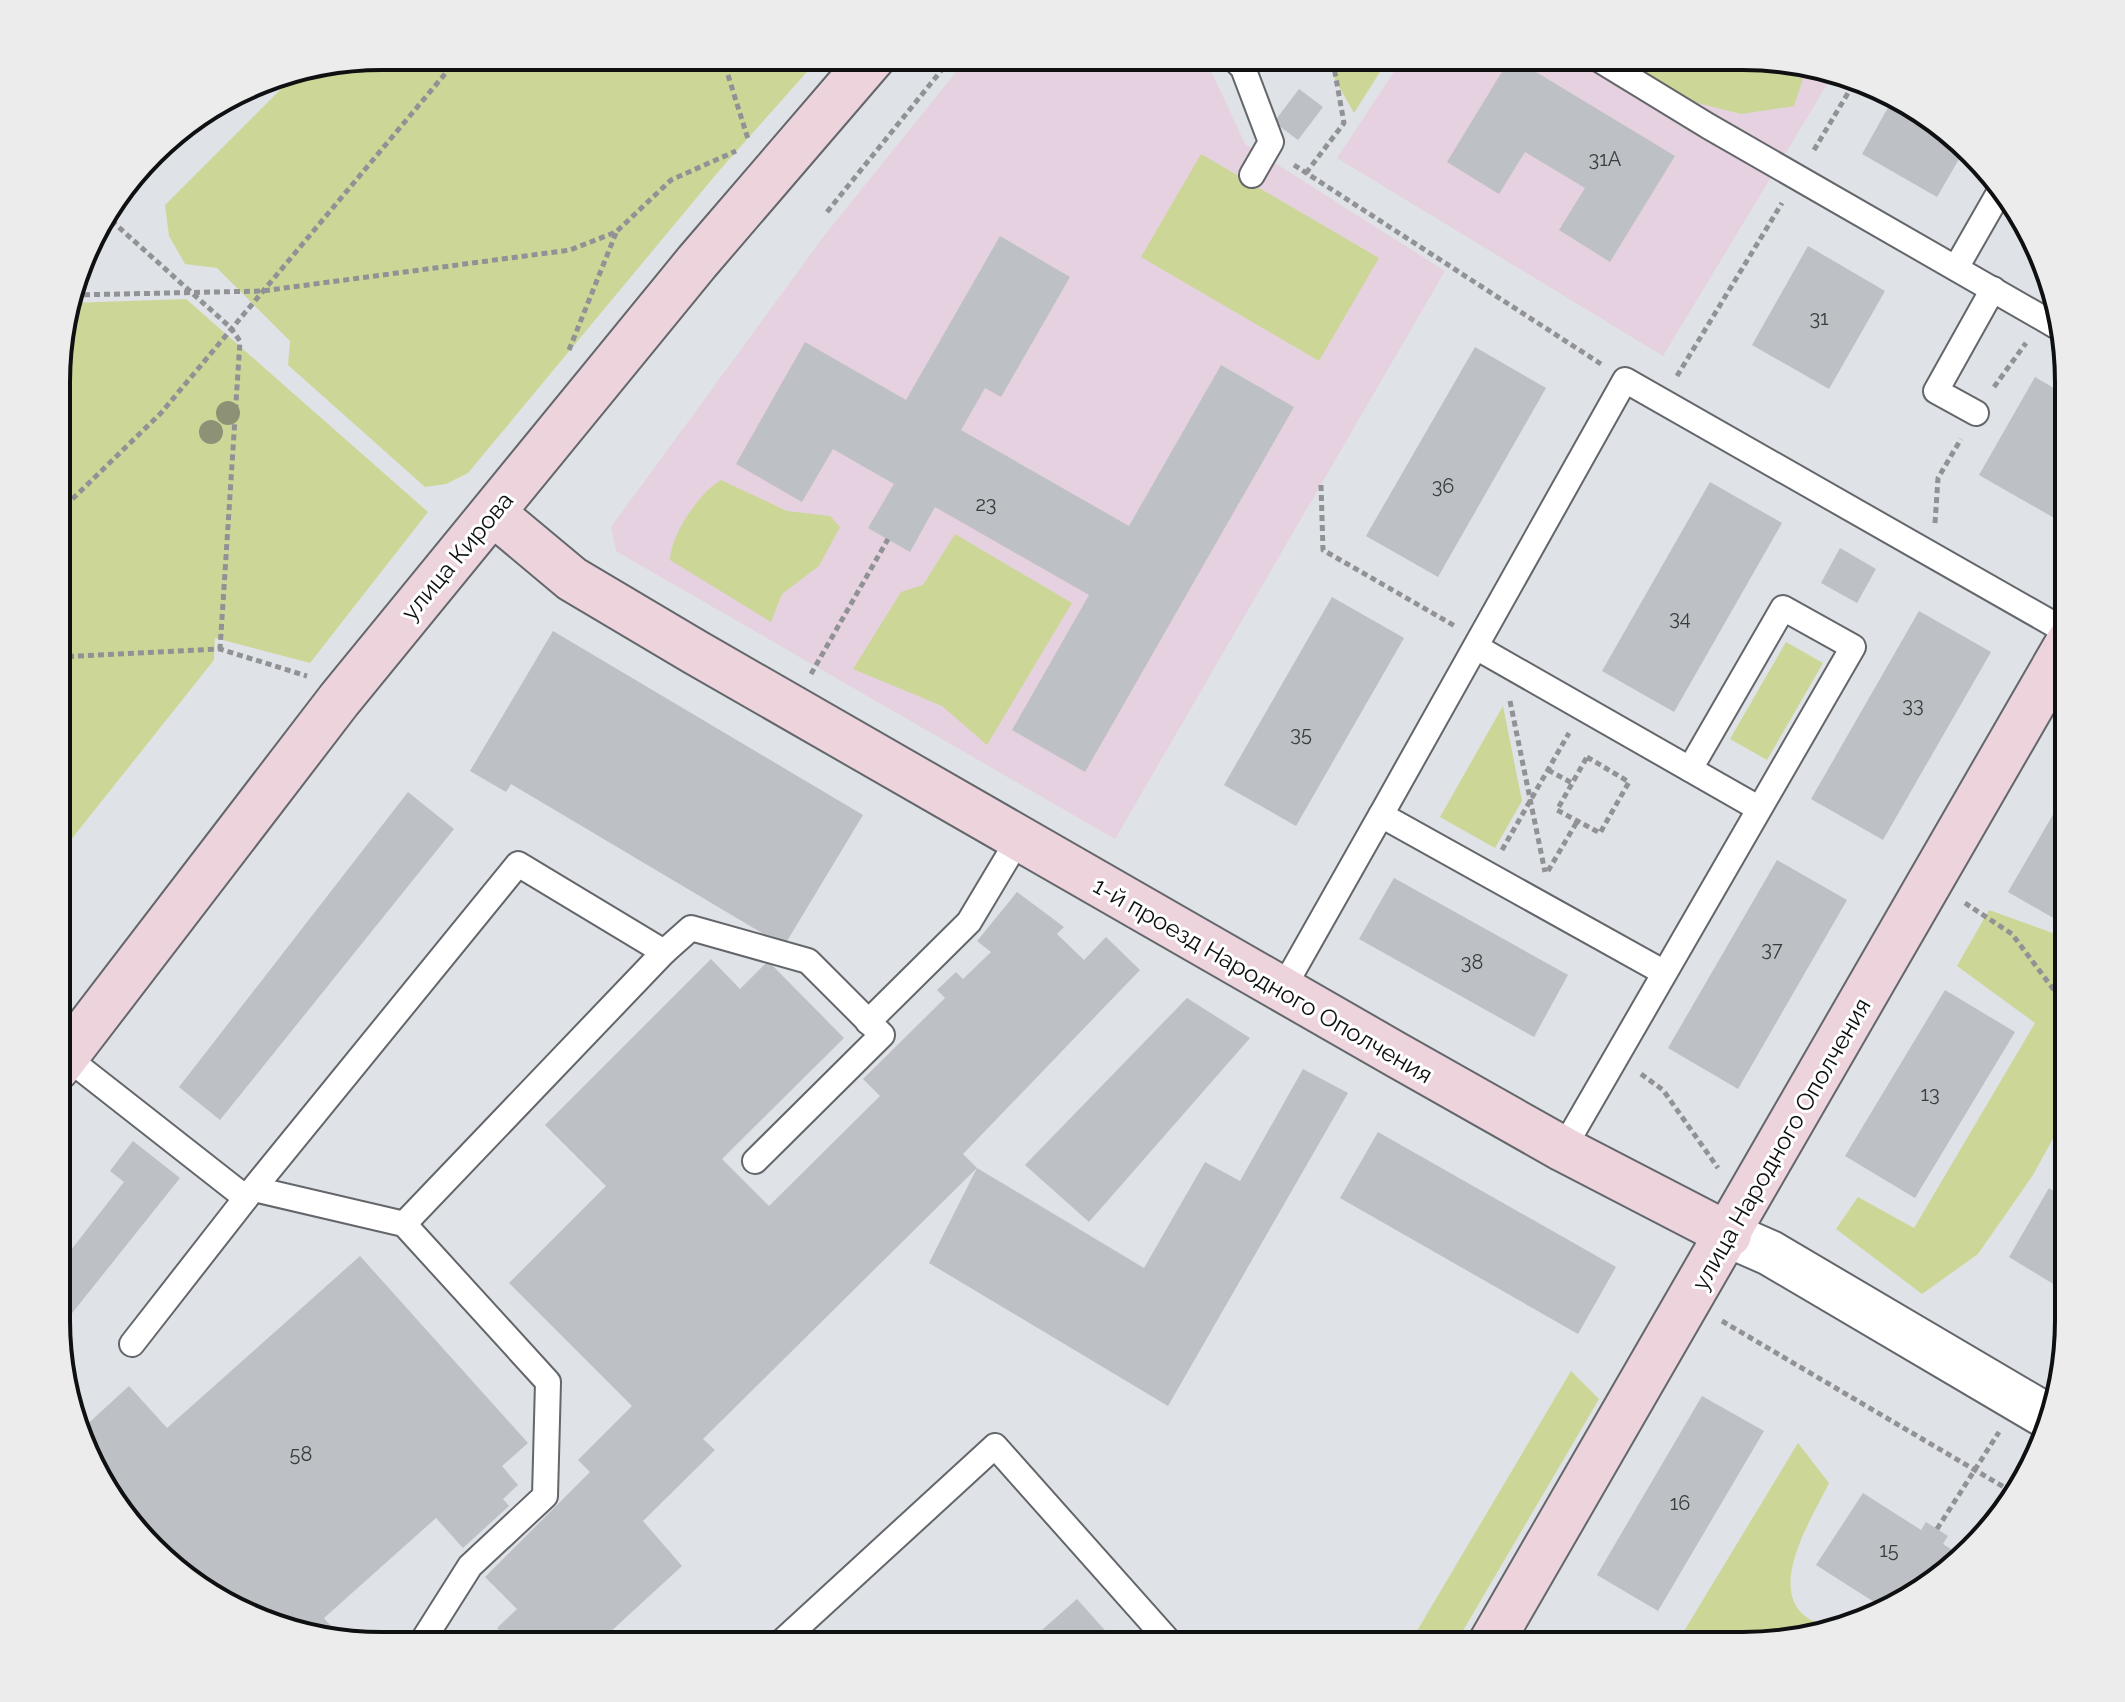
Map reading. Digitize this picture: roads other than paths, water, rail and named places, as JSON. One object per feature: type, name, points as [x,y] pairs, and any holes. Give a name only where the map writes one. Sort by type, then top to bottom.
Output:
[{"type":"street","name":"улица Кирова","points":[[70,1050],[339,700],[697,262],[862,70]]},
{"type":"street","name":"1-й проезд Народного Ополчения","points":[[493,513],[572,579],[1018,840],[1563,1149],[1770,1253],[2040,1412]]},
{"type":"street","name":"улица Народного Ополчения","points":[[1497,1632],[2055,665]]},
{"type":"lane","points":[[1244,70],[1271,142],[1252,175]]},
{"type":"lane","points":[[1617,70],[2049,322]]},
{"type":"lane","points":[[1956,268],[1995,199]]},
{"type":"lane","points":[[1976,413],[1936,391],[1993,289]]},
{"type":"lane","points":[[1282,990],[1625,380],[2055,625]]},
{"type":"lane","points":[[1563,1149],[1853,647],[1783,608],[1690,769]]},
{"type":"lane","points":[[1478,644],[1502,661],[1758,808]]},
{"type":"lane","points":[[1381,815],[1663,972]]},
{"type":"lane","points":[[868,1022],[969,922],[1018,840]]},
{"type":"lane","points":[[132,1344],[518,864],[664,952]]},
{"type":"lane","points":[[404,1224],[664,952],[691,928],[808,961],[882,1035],[755,1161]]},
{"type":"lane","points":[[70,1068],[250,1194],[404,1224],[548,1382],[545,1496],[470,1566],[428,1632]]},
{"type":"lane","points":[[792,1632],[995,1446],[1161,1632]]}]
